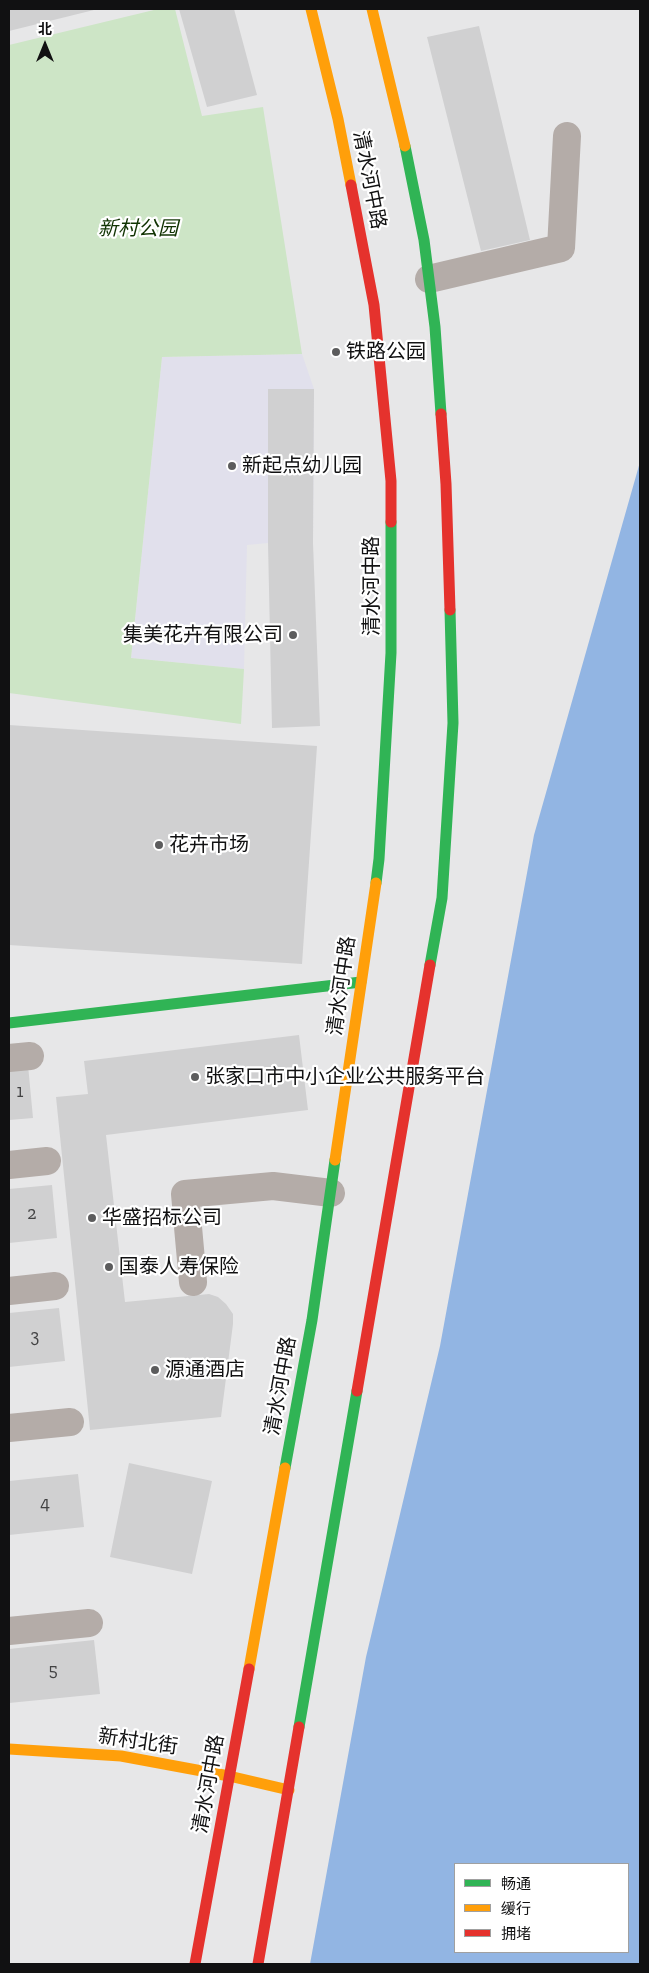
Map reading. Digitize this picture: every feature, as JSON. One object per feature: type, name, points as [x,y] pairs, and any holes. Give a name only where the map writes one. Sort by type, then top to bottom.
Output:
[{"type":"main road","name":"清水河中路","points":[[195,1964],[312,1320],[379,859],[391,652],[391,481],[374,305],[338,119],[311,9]]},
{"type":"main road","name":"清水河中路","points":[[258,1964],[442,898],[453,723],[446,484],[435,327],[424,240],[402,134],[372,9]]},
{"type":"main road","points":[[9,1023],[362,982]]},
{"type":"main road","name":"新村北街","points":[[9,1749],[122,1756],[229,1776],[289,1790]]},
{"type":"street","points":[[428,279],[561,248],[567,136]]},
{"type":"street","points":[[9,1165],[47,1161]]},
{"type":"street","points":[[193,1282],[184,1194],[273,1186],[330,1192]]},
{"type":"street","points":[[9,1291],[55,1286]]},
{"type":"street","points":[[9,1428],[70,1422]]},
{"type":"street","points":[[9,1631],[88,1623]]},
{"type":"shaded area","name":"新起点幼儿园","points":[[302,354],[314,389],[313,543],[247,545],[244,669],[131,658],[162,357]]},
{"type":"green space","name":"新村公园","points":[[158,9],[175,9],[202,116],[263,107],[302,354],[162,357],[131,658],[244,669],[241,724],[9,693],[9,45]]},
{"type":"water","points":[[640,462],[640,1964],[310,1964],[366,1657],[440,1346],[534,835]]},
{"type":"building","points":[[9,9],[98,9],[9,31]]},
{"type":"building","points":[[179,9],[234,9],[257,95],[207,107]]},
{"type":"building","points":[[479,26],[530,240],[481,251],[427,37]]},
{"type":"building","points":[[268,389],[314,389],[313,543],[320,726],[272,728],[268,543]]},
{"type":"building","name":"花卉市场","points":[[9,725],[317,746],[302,964],[9,945]]},
{"type":"building","points":[[299,1035],[308,1110],[106,1135],[125,1302],[209,1294],[218,1297],[226,1304],[233,1314],[233,1324],[221,1417],[90,1430],[56,1097],[88,1094],[84,1061]]},
{"type":"building","points":[[28,1065],[33,1118],[9,1120],[9,1067]]},
{"type":"building","points":[[52,1185],[57,1238],[9,1243],[9,1189]]},
{"type":"building","points":[[59,1308],[65,1361],[9,1367],[9,1313]]},
{"type":"building","points":[[129,1463],[212,1481],[192,1574],[110,1557]]},
{"type":"building","points":[[78,1474],[84,1527],[9,1535],[9,1481]]},
{"type":"building","points":[[94,1640],[100,1694],[9,1703],[9,1649]]},
{"type":"traffic: fast","points":[[405,146],[424,240],[435,327],[441,414]]},
{"type":"traffic: fast","points":[[376,883],[391,653],[391,522]]},
{"type":"traffic: fast","points":[[430,965],[442,898],[453,723],[450,610]]},
{"type":"traffic: fast","points":[[9,1023],[361,982]]},
{"type":"traffic: fast","points":[[285,1468],[312,1320],[335,1160]]},
{"type":"traffic: fast","points":[[299,1727],[357,1391]]},
{"type":"traffic: slow","points":[[311,9],[338,119],[351,185]]},
{"type":"traffic: slow","points":[[372,9],[405,146]]},
{"type":"traffic: slow","points":[[335,1160],[376,883]]},
{"type":"traffic: slow","points":[[249,1669],[285,1468]]},
{"type":"traffic: slow","points":[[9,1749],[121,1756],[229,1776],[289,1790]]},
{"type":"traffic: jam","points":[[351,185],[374,305],[391,481],[391,522]]},
{"type":"traffic: jam","points":[[441,414],[446,484],[450,610]]},
{"type":"traffic: jam","points":[[357,1391],[430,965]]},
{"type":"traffic: jam","points":[[195,1964],[249,1669]]},
{"type":"traffic: jam","points":[[258,1964],[299,1727]]},
{"type":"place","name":"铁路公园","points":[[336,352]]},
{"type":"place","name":"新起点幼儿园","points":[[232,466]]},
{"type":"place","name":"集美花卉有限公司","points":[[293,635]]},
{"type":"place","name":"花卉市场","points":[[159,845]]},
{"type":"place","name":"张家口市中小企业公共服务平台","points":[[195,1077]]},
{"type":"place","name":"华盛招标公司","points":[[92,1218]]},
{"type":"place","name":"国泰人寿保险","points":[[109,1267]]},
{"type":"place","name":"源通酒店","points":[[155,1370]]}]
